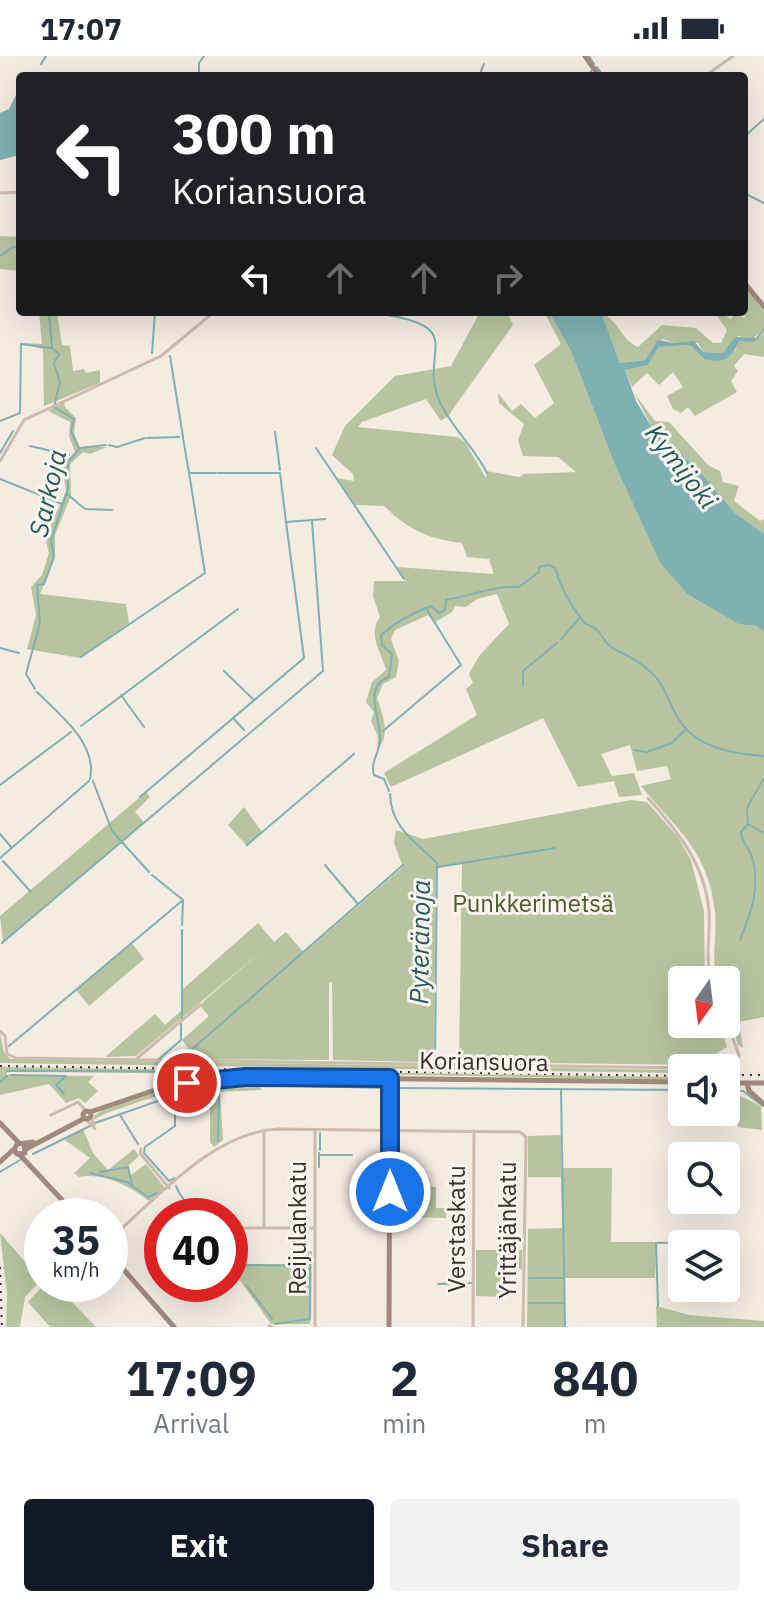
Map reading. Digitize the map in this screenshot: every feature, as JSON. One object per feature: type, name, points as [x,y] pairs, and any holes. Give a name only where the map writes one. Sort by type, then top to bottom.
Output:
[{"type":"main road","points":[[748,287],[764,307]]},
{"type":"main road","name":"Koriansuora","points":[[20,1149],[99,1110],[144,1093],[224,1078],[668,1082]]},
{"type":"main road","points":[[389,1327],[390,1078]]},
{"type":"main road","points":[[740,1083],[764,1083]]},
{"type":"main road","points":[[749,1083],[749,1091],[764,1104]]},
{"type":"main road","points":[[0,1123],[61,1198]]},
{"type":"main road","points":[[128,1275],[174,1327]]},
{"type":"street","points":[[711,72],[733,56]]},
{"type":"street","points":[[0,461],[21,423],[161,356],[209,316]]},
{"type":"street","points":[[648,798],[697,861],[710,913],[708,966]]},
{"type":"street","points":[[135,1060],[200,1005]]},
{"type":"street","points":[[0,1031],[5,1036],[6,1051],[12,1058],[668,1068]]},
{"type":"street","points":[[51,1115],[77,1102],[87,1116]]},
{"type":"street","points":[[128,1223],[225,1143],[264,1130],[474,1131]]},
{"type":"street","points":[[264,1130],[264,1228]]},
{"type":"street","name":"Reijulankatu","points":[[315,1130],[315,1327]]},
{"type":"street","name":"Yrittäjänkatu","points":[[474,1131],[524,1134],[523,1327]]},
{"type":"street","name":"Verstaskatu","points":[[473,1327],[474,1131]]},
{"type":"street","points":[[141,1149],[140,1153],[169,1188]]},
{"type":"street","points":[[248,1228],[315,1228]]},
{"type":"green space","points":[[0,236],[16,237],[16,271],[0,269]]},
{"type":"green space","points":[[748,290],[764,312],[764,330],[752,339],[738,336],[723,353],[703,352],[698,343],[675,343],[662,339],[645,360],[620,363],[602,316],[613,321],[638,347],[662,325],[696,328],[713,343],[721,343],[727,330],[717,316],[748,316]]},
{"type":"green space","points":[[39,316],[58,316],[62,345],[70,346],[73,371],[84,369],[86,373],[100,370],[100,383],[44,406],[43,349],[21,343],[42,344]]},
{"type":"green space","points":[[478,316],[509,316],[513,325],[448,416],[441,421],[426,399],[362,422],[358,427],[457,437],[465,442],[486,478],[486,471],[519,477],[524,474],[576,472],[558,457],[523,456],[518,440],[524,424],[499,403],[498,393],[512,411],[521,404],[535,418],[554,403],[534,365],[561,344],[546,316],[551,316],[571,351],[615,465],[660,563],[687,594],[738,624],[757,626],[764,633],[764,1017],[740,1022],[740,966],[715,966],[715,912],[706,872],[689,842],[641,786],[671,779],[667,766],[637,771],[630,745],[601,754],[612,776],[634,773],[642,795],[619,797],[614,781],[578,787],[543,718],[391,787],[384,773],[477,715],[466,689],[473,683],[469,674],[479,656],[509,624],[497,594],[477,599],[466,607],[455,606],[452,612],[434,623],[428,615],[395,630],[391,639],[399,661],[396,677],[383,684],[377,698],[385,732],[377,750],[378,737],[371,721],[374,712],[366,702],[372,682],[386,670],[375,636],[380,617],[373,596],[374,581],[406,581],[397,567],[494,574],[489,559],[467,557],[462,543],[420,532],[384,506],[355,505],[337,478],[354,481],[353,474],[332,455],[345,426],[395,376],[451,366]]},
{"type":"green space","points":[[764,333],[764,357],[744,354],[734,366],[738,371],[731,381],[737,392],[695,416],[688,407],[681,413],[673,409],[667,396],[683,387],[673,372],[659,385],[647,373],[632,387],[625,370],[648,365],[659,347],[690,345],[704,359],[735,351],[739,341],[756,340]]},
{"type":"green space","points":[[634,393],[655,421],[669,422],[709,466],[720,471],[723,482],[739,486],[734,501],[760,521],[764,519],[764,534],[735,513],[693,464],[654,431]]},
{"type":"green space","points":[[64,402],[76,418],[74,434],[80,447],[107,447],[90,454],[83,452],[70,464],[71,496],[55,535],[55,557],[40,594],[126,604],[129,623],[80,658],[27,649],[36,615],[31,587],[42,575],[49,553],[45,538],[66,491],[62,465],[75,452],[69,436],[70,422],[48,411]]},
{"type":"green space","points":[[146,792],[150,797],[135,812],[144,822],[3,942],[0,916]]},
{"type":"green space","name":"Punkkerimetsä","points":[[631,800],[647,802],[678,837],[691,860],[704,911],[705,966],[668,966],[668,1038],[724,1038],[727,1047],[715,1054],[668,1054],[668,1065],[459,1062],[462,863],[436,868],[434,1050],[419,1062],[333,1060],[332,982],[329,983],[329,1060],[175,1059],[188,1048],[182,1040],[209,1016],[200,1006],[268,946],[136,1056],[105,1057],[155,1014],[165,1025],[181,1011],[183,989],[258,923],[274,942],[286,932],[304,953],[403,867],[394,843],[396,830],[423,839]]},
{"type":"green space","points":[[244,807],[262,832],[247,846],[228,825]]},
{"type":"green space","points":[[132,943],[144,959],[89,1006],[76,990]]},
{"type":"green space","points":[[740,1028],[743,1048],[736,1038],[740,1038]]},
{"type":"green space","points":[[0,1033],[4,1052],[10,1059],[668,1070],[668,1073],[0,1063]]},
{"type":"green space","points":[[0,1067],[668,1077],[668,1080],[245,1074],[203,1078],[199,1074],[7,1071],[7,1075],[94,1076],[88,1082],[98,1091],[85,1103],[79,1098],[66,1103],[49,1084],[0,1095]]},
{"type":"green space","points":[[255,1078],[388,1083],[256,1082],[224,1085],[159,1096],[94,1120],[93,1117],[148,1093],[194,1084]]},
{"type":"green space","points":[[260,1085],[261,1090],[220,1092],[223,1140],[214,1147],[210,1142],[210,1090]]},
{"type":"green space","points":[[740,1096],[761,1106],[762,1130],[738,1127]]},
{"type":"green space","points":[[83,1129],[93,1153],[108,1170],[134,1149],[139,1156],[128,1166],[131,1175],[146,1164],[165,1188],[153,1198],[144,1198],[107,1179],[79,1177],[74,1173],[90,1158],[65,1140]]},
{"type":"green space","points":[[561,1135],[561,1168],[612,1168],[611,1242],[656,1242],[655,1278],[564,1278],[565,1327],[527,1327],[528,1229],[562,1228],[561,1177],[528,1177],[528,1136]]},
{"type":"green space","points":[[417,1187],[436,1187],[436,1208],[447,1208],[446,1218],[392,1217],[392,1190],[416,1190]]},
{"type":"green space","points":[[0,1233],[24,1261],[24,1302],[20,1327],[6,1327],[7,1294]]},
{"type":"green space","points":[[476,1250],[522,1250],[522,1269],[501,1266],[501,1297],[476,1296]]},
{"type":"green space","points":[[306,1251],[312,1251],[309,1324],[271,1324],[248,1292],[248,1264],[306,1264]]},
{"type":"green space","points":[[28,1302],[72,1302],[96,1327],[50,1327]]},
{"type":"green space","points":[[656,1306],[689,1315],[764,1321],[764,1327],[657,1327]]},
{"type":"water","points":[[16,95],[16,156],[0,160],[0,113],[9,109]]},
{"type":"water","name":"Kymijoki","points":[[551,316],[602,316],[620,363],[645,360],[658,340],[675,343],[694,341],[703,352],[723,353],[735,337],[759,338],[753,342],[739,341],[730,356],[716,361],[704,359],[690,345],[659,347],[648,365],[625,370],[636,401],[654,431],[693,464],[735,513],[764,534],[764,633],[757,626],[738,624],[687,594],[660,563],[615,465],[571,351]]},
{"type":"waterway","points":[[41,64],[46,56]]},
{"type":"waterway","points":[[199,72],[199,63],[204,56]]},
{"type":"waterway","points":[[589,56],[594,64]]},
{"type":"waterway","points":[[481,72],[484,64]]},
{"type":"waterway","points":[[597,67],[600,72]]},
{"type":"waterway","points":[[748,133],[764,119]]},
{"type":"waterway","points":[[748,195],[764,203]]},
{"type":"waterway","name":"Sarkoja","points":[[0,256],[16,247]]},
{"type":"waterway","name":"Sarkoja","points":[[35,689],[26,674],[40,623],[37,585],[44,584],[54,557],[51,540],[68,489],[68,462],[79,449],[71,431],[74,419],[54,407],[60,382],[54,363],[59,354],[52,348],[49,316]]},
{"type":"waterway","points":[[152,353],[155,316]]},
{"type":"waterway","points":[[392,316],[408,319],[433,334],[436,344],[434,383],[439,400],[487,473]]},
{"type":"waterway","points":[[757,338],[764,330]]},
{"type":"waterway","points":[[0,421],[20,413],[21,344],[50,348]]},
{"type":"waterway","points":[[170,356],[183,437]]},
{"type":"waterway","points":[[0,453],[13,431]]},
{"type":"waterway","points":[[275,432],[280,470]]},
{"type":"waterway","points":[[147,438],[179,437]]},
{"type":"waterway","points":[[109,445],[117,447],[145,438]]},
{"type":"waterway","points":[[183,438],[189,473],[216,473]]},
{"type":"waterway","points":[[80,448],[106,445]]},
{"type":"waterway","points":[[30,446],[69,455]]},
{"type":"waterway","points":[[316,448],[404,579]]},
{"type":"waterway","points":[[81,657],[205,573],[189,473]]},
{"type":"waterway","points":[[218,473],[280,473],[286,522],[325,519]]},
{"type":"waterway","points":[[0,479],[62,504]]},
{"type":"waterway","points":[[67,494],[85,509],[112,510]]},
{"type":"waterway","points":[[2,943],[323,671],[312,521]]},
{"type":"waterway","points":[[140,797],[304,658],[286,522]]},
{"type":"waterway","name":"Pyteränoja","points":[[389,791],[384,779],[374,775],[373,770],[380,739],[376,688],[389,677],[392,654],[382,645],[381,635],[404,618],[431,606],[439,613],[445,610],[446,600],[492,589],[519,587],[539,572],[539,567],[549,565],[555,568],[566,595],[583,621],[596,629],[611,647],[652,673],[689,732],[715,747],[764,756]]},
{"type":"waterway","points":[[81,726],[238,609]]},
{"type":"waterway","points":[[383,731],[461,665],[427,610]]},
{"type":"waterway","points":[[561,639],[579,619]]},
{"type":"waterway","points":[[523,686],[523,671],[557,643]]},
{"type":"waterway","points":[[0,648],[19,653]]},
{"type":"waterway","points":[[224,671],[254,700]]},
{"type":"waterway","points":[[37,692],[83,742],[91,766],[90,779]]},
{"type":"waterway","points":[[121,695],[144,727]]},
{"type":"waterway","points":[[234,719],[244,730]]},
{"type":"waterway","points":[[634,750],[647,752],[672,743],[685,730]]},
{"type":"waterway","points":[[0,785],[71,732]]},
{"type":"waterway","points":[[247,845],[354,754]]},
{"type":"waterway","points":[[740,940],[755,891],[753,860],[741,832],[748,824],[747,808],[764,778]]},
{"type":"waterway","points":[[0,858],[89,781]]},
{"type":"waterway","points":[[93,781],[112,831],[149,872]]},
{"type":"waterway","name":"Pyteränoja","points":[[390,794],[399,825],[437,863],[435,1061]]},
{"type":"waterway","points":[[748,824],[764,833]]},
{"type":"waterway","points":[[0,834],[11,847]]},
{"type":"waterway","points":[[438,867],[555,848]]},
{"type":"waterway","points":[[3,861],[31,892]]},
{"type":"waterway","points":[[325,865],[358,904]]},
{"type":"waterway","points":[[182,1058],[403,865]]},
{"type":"waterway","points":[[152,875],[183,900],[182,925]]},
{"type":"waterway","points":[[9,1046],[183,900]]},
{"type":"waterway","points":[[182,930],[182,1019]]},
{"type":"waterway","points":[[159,1059],[181,1040],[181,1023]]},
{"type":"waterway","points":[[7,1071],[340,1072]]},
{"type":"waterway","points":[[11,1075],[66,1076],[56,1085],[64,1094]]},
{"type":"waterway","points":[[0,1082],[7,1076]]},
{"type":"waterway","points":[[156,1077],[157,1085]]},
{"type":"waterway","points":[[221,1087],[260,1085]]},
{"type":"waterway","points":[[263,1085],[386,1088]]},
{"type":"waterway","points":[[175,1095],[219,1088],[218,1141]]},
{"type":"waterway","points":[[392,1088],[668,1090]]},
{"type":"waterway","points":[[561,1089],[565,1327]]},
{"type":"waterway","points":[[740,1091],[763,1106]]},
{"type":"waterway","points":[[154,1096],[160,1092]]},
{"type":"waterway","points":[[95,1123],[175,1095],[175,1126],[145,1147],[144,1153],[169,1181],[175,1178]]},
{"type":"waterway","points":[[120,1115],[138,1144]]},
{"type":"waterway","points":[[33,1154],[90,1126]]},
{"type":"waterway","points":[[320,1133],[320,1150]]},
{"type":"waterway","points":[[319,1153],[319,1167]]},
{"type":"waterway","points":[[319,1155],[352,1155]]},
{"type":"waterway","points":[[0,1172],[20,1160]]},
{"type":"waterway","points":[[100,1172],[128,1167],[132,1185]]},
{"type":"waterway","points":[[90,1173],[127,1182],[148,1197],[157,1193]]},
{"type":"waterway","points":[[176,1186],[183,1198]]},
{"type":"waterway","points":[[658,1306],[656,1243],[668,1243]]},
{"type":"waterway","points":[[248,1265],[310,1266],[310,1319],[275,1324]]},
{"type":"waterway","points":[[529,1278],[564,1278]]},
{"type":"waterway","points":[[438,1284],[471,1283]]},
{"type":"waterway","points":[[248,1287],[272,1319]]},
{"type":"waterway","points":[[529,1303],[564,1303]]},
{"type":"railway","points":[[0,1066],[668,1076]]},
{"type":"railway","points":[[740,1075],[764,1075]]},
{"type":"railway","points":[[0,1267],[2,1327]]},
{"type":"route","points":[[187,1083],[245,1077],[390,1078],[390,1192]]}]
